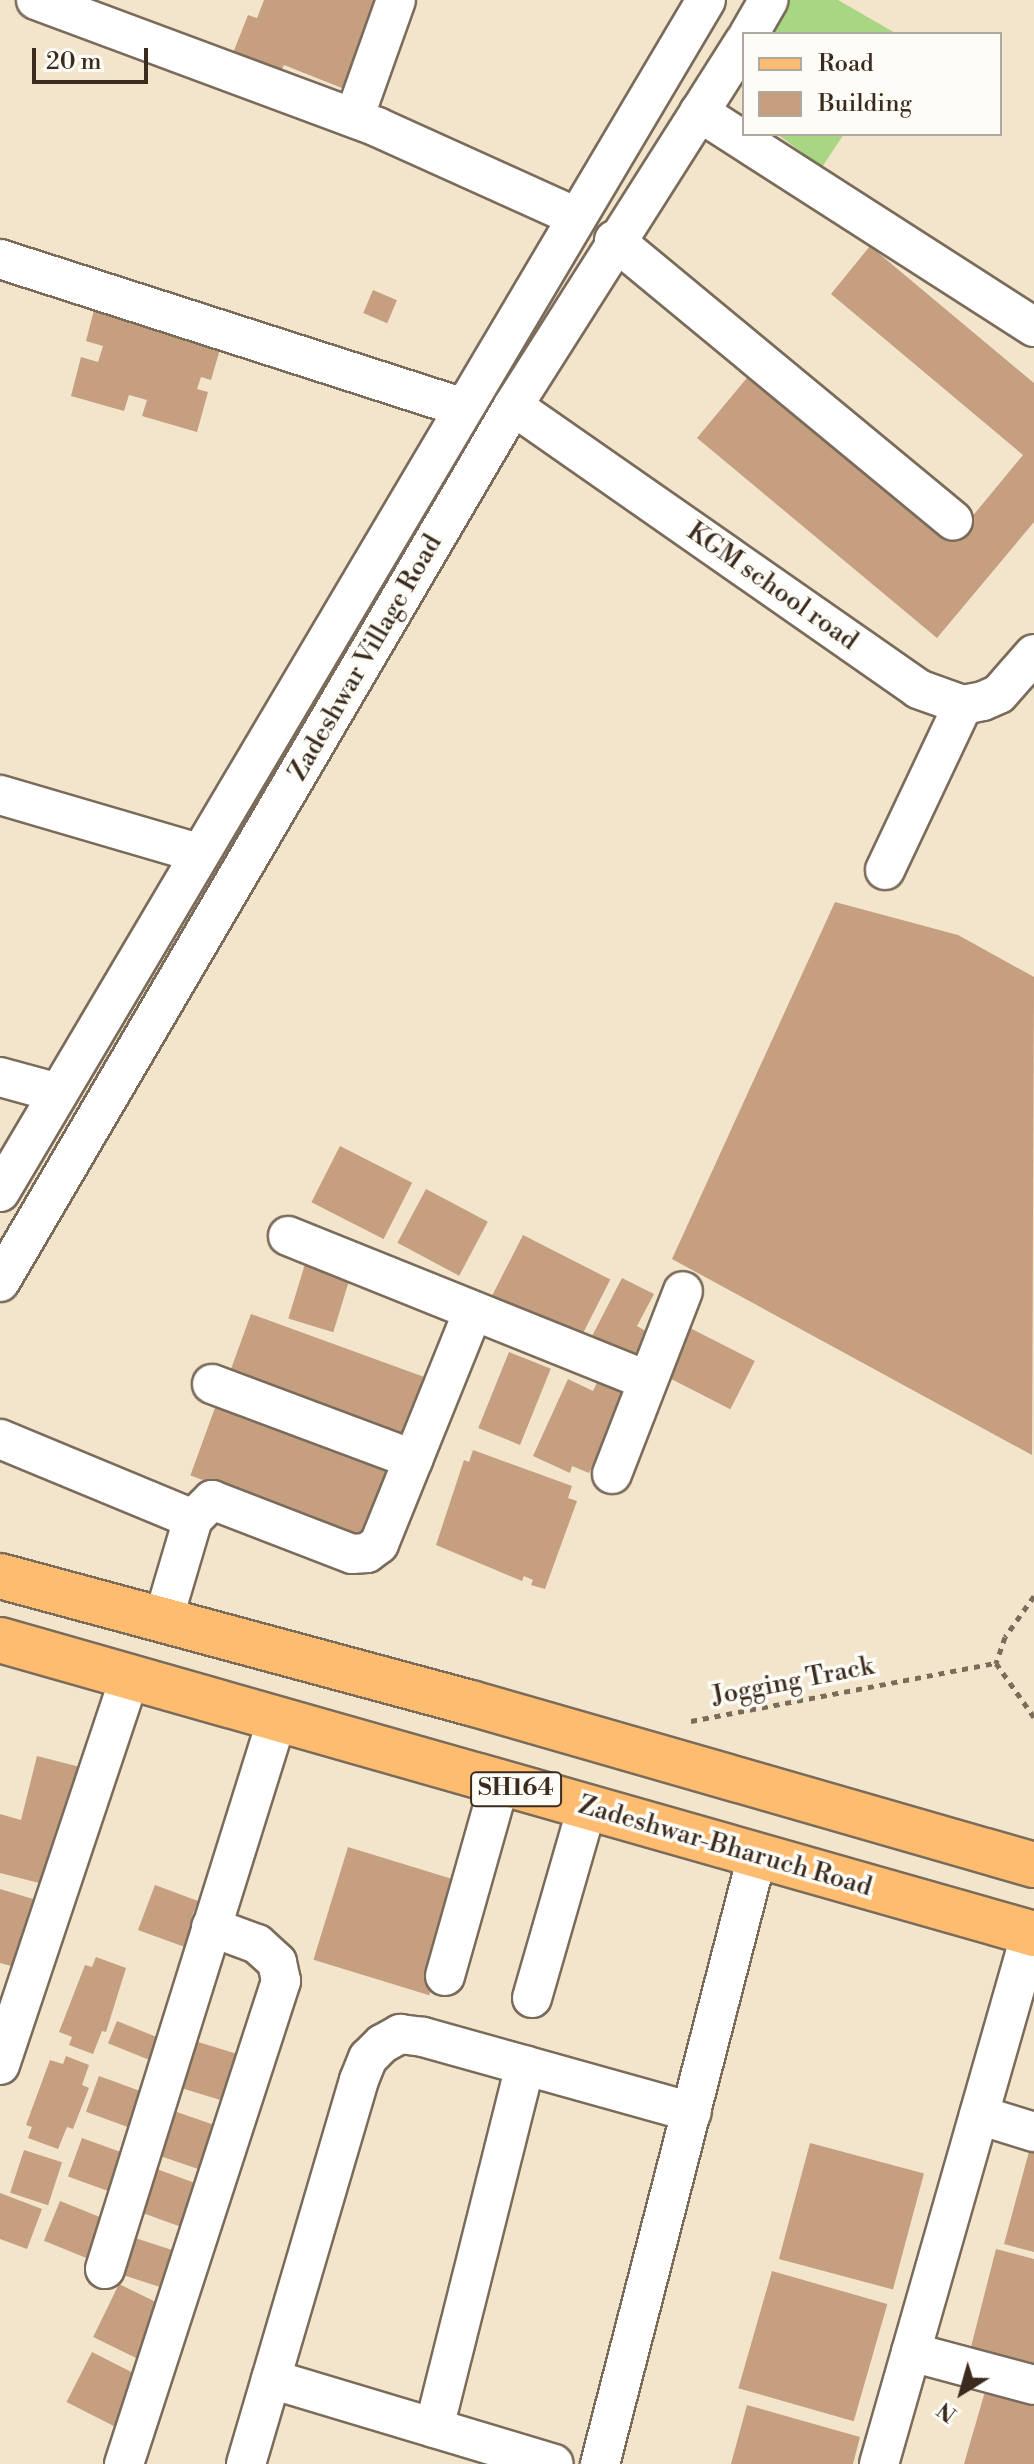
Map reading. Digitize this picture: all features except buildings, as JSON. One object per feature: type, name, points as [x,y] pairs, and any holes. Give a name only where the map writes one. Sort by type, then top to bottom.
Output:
[{"type":"main road","name":"SH164","points":[[0,1576],[1034,1865]]},
{"type":"main road","name":"Zadeshwar-Bharuch Road","points":[[0,1640],[499,1785],[587,1807],[1032,1934]]},
{"type":"street","points":[[36,0],[354,118],[576,217]]},
{"type":"street","points":[[354,118],[396,0]]},
{"type":"street","points":[[0,1192],[462,407],[706,0]]},
{"type":"street","points":[[750,32],[769,0]]},
{"type":"street","name":"Zadeshwar Village Road","points":[[0,1282],[513,406],[614,240],[742,45]]},
{"type":"street","points":[[699,112],[1034,327]]},
{"type":"street","points":[[614,240],[953,520]]},
{"type":"street","points":[[0,259],[462,407]]},
{"type":"street","name":"KGM school road","points":[[513,406],[918,689],[963,705]]},
{"type":"street","points":[[885,870],[963,705],[999,694],[1034,654]]},
{"type":"street","points":[[0,795],[198,853]]},
{"type":"street","points":[[0,1077],[58,1093]]},
{"type":"street","points":[[288,1236],[646,1380]]},
{"type":"street","points":[[612,1474],[683,1291]]},
{"type":"street","points":[[163,1620],[193,1519],[203,1504],[227,1503],[352,1554],[367,1553],[379,1544],[473,1311]]},
{"type":"street","points":[[212,1384],[413,1459]]},
{"type":"street","points":[[0,1439],[193,1519]]},
{"type":"street","points":[[0,2065],[11,1994],[130,1677]]},
{"type":"street","points":[[105,2269],[277,1719]]},
{"type":"street","points":[[445,1976],[499,1785]]},
{"type":"street","points":[[532,1998],[587,1807]]},
{"type":"street","points":[[600,2464],[757,1856]]},
{"type":"street","points":[[124,2464],[281,1981],[277,1962],[257,1944],[211,1927]]},
{"type":"street","points":[[879,2464],[1032,1934]]},
{"type":"street","points":[[246,2464],[368,2058],[400,2034],[692,2112]]},
{"type":"street","points":[[434,2428],[525,2065]]},
{"type":"street","points":[[979,2115],[1034,2132]]},
{"type":"street","points":[[911,2352],[1034,2385]]},
{"type":"street","points":[[271,2379],[554,2464]]},
{"type":"path","points":[[1034,1596],[1005,1637],[996,1663],[1034,1717]]},
{"type":"path","name":"Jogging Track","points":[[689,1722],[996,1663]]},
{"type":"green space","points":[[786,0],[838,0],[894,32],[769,32]]},
{"type":"green space","points":[[780,136],[843,136],[822,167]]}]
